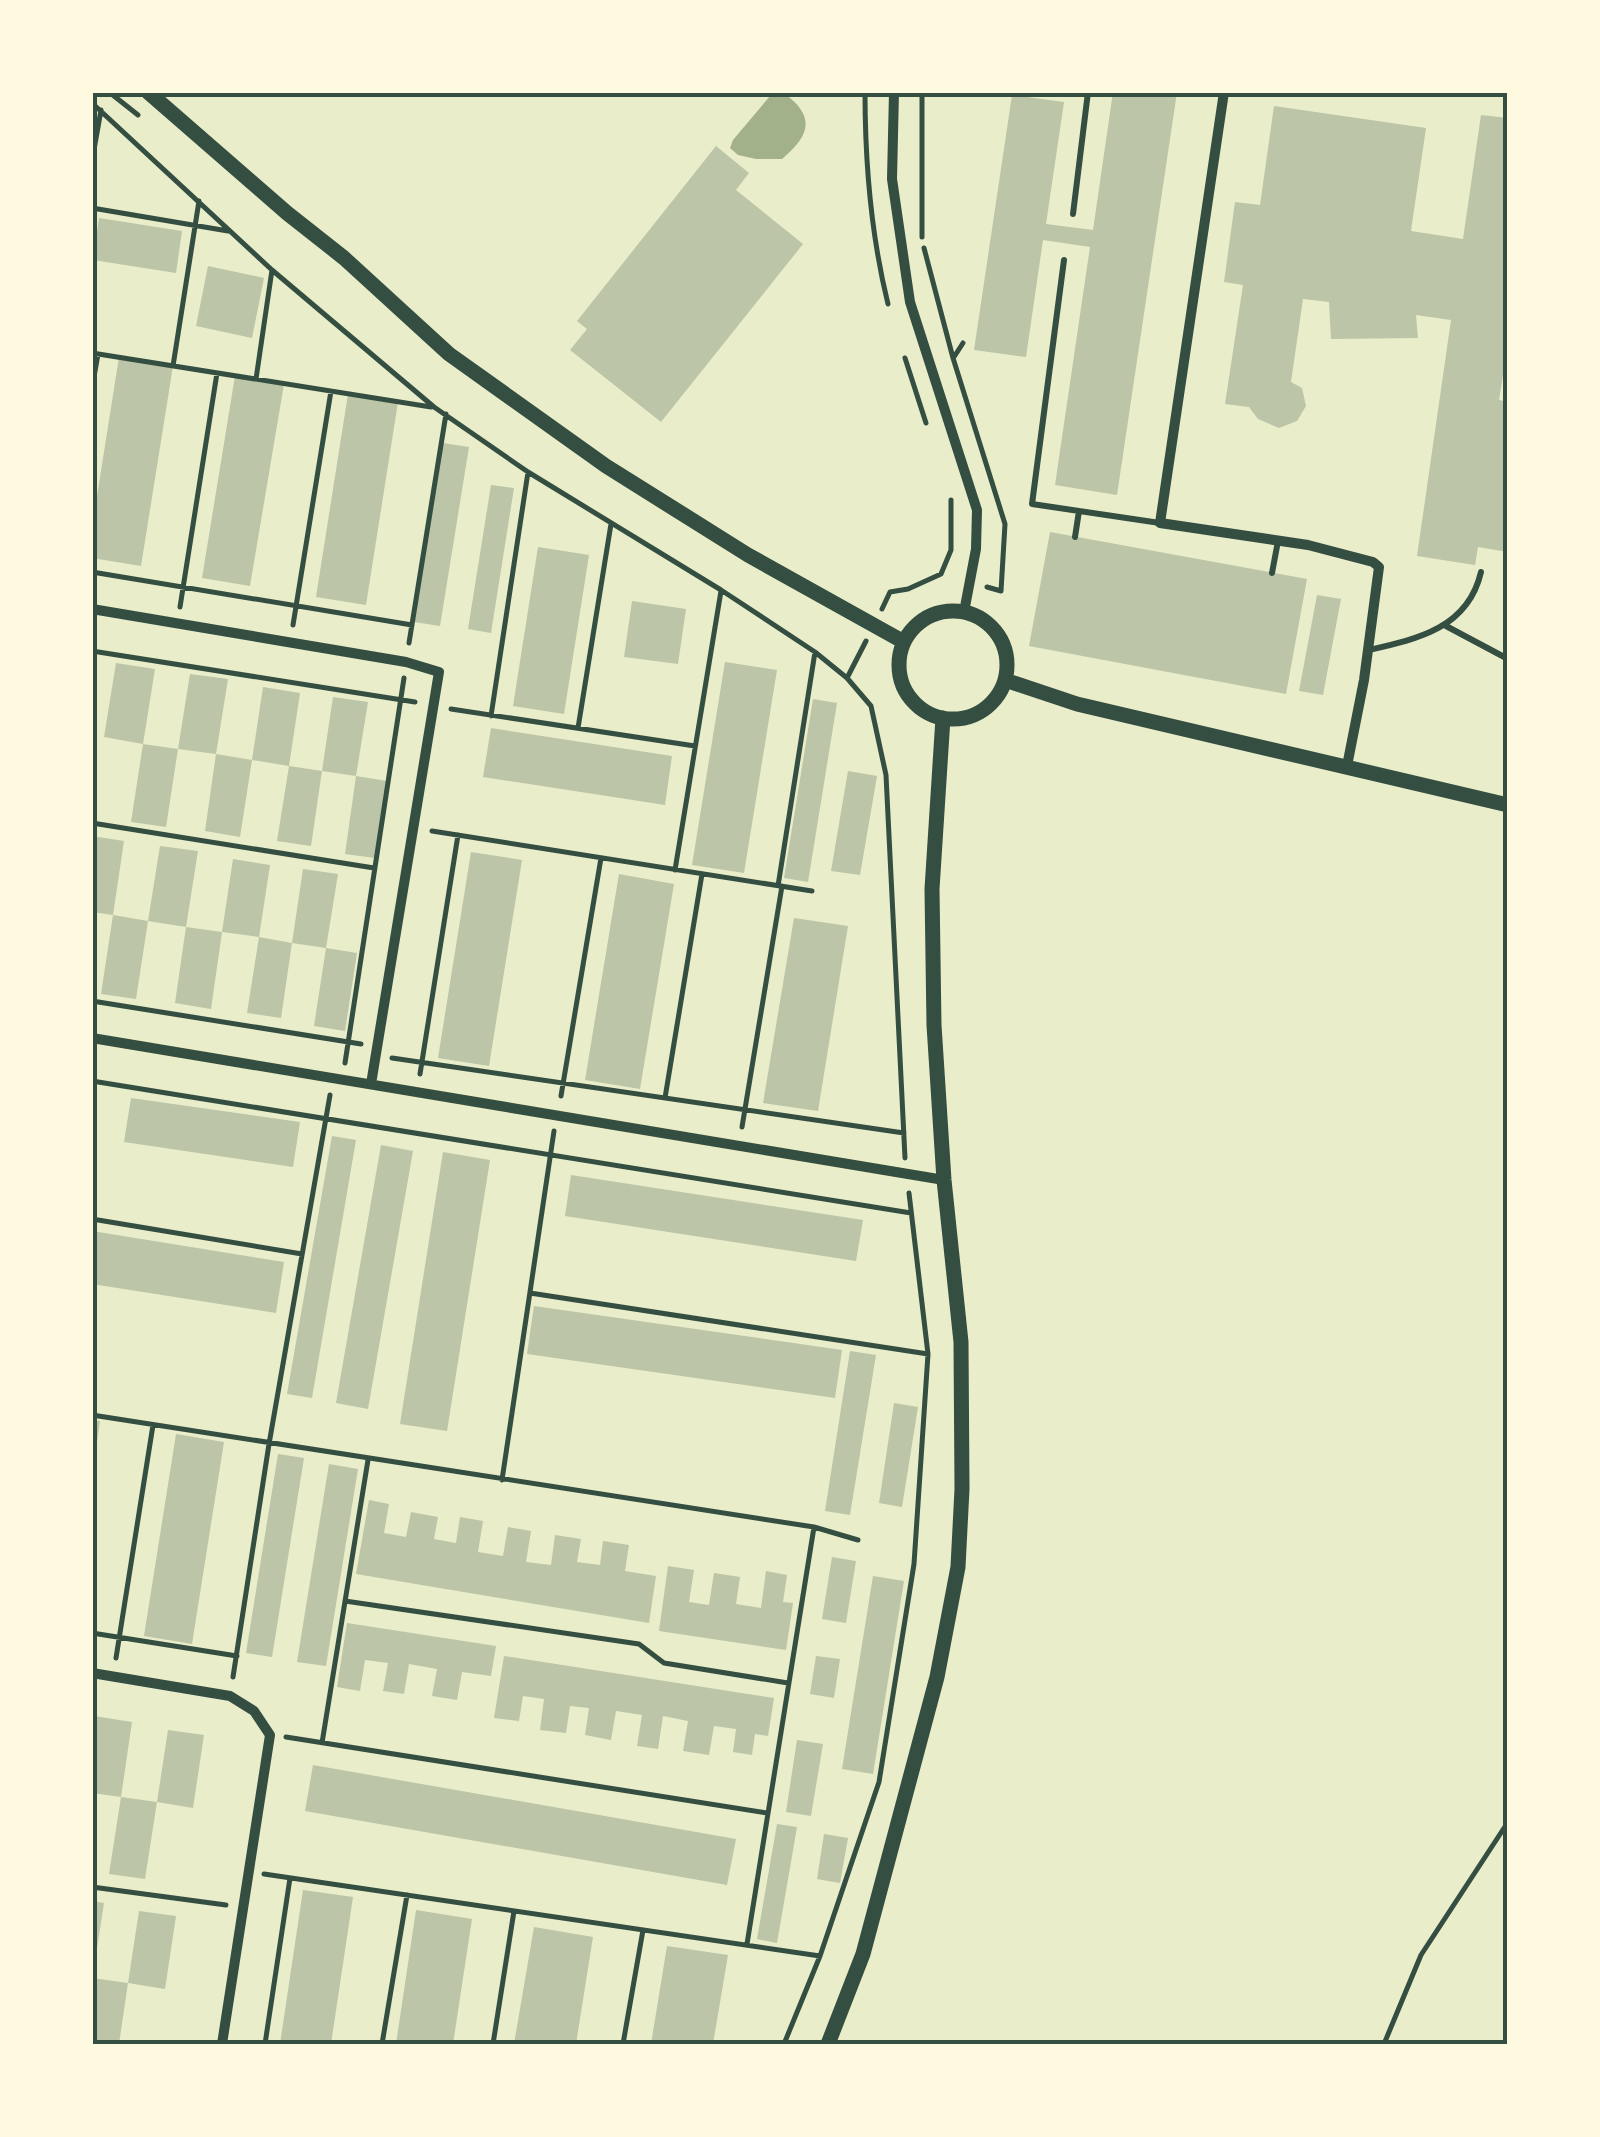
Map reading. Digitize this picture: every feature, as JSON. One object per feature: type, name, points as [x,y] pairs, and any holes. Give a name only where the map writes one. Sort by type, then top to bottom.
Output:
[{"type":"street","points":[[148,92],[344,258],[449,354],[606,466],[748,556],[904,642]]},
{"type":"street","points":[[894,92],[892,180],[910,302],[977,510],[976,549],[964,612]]},
{"type":"street","points":[[1224,92],[1160,523],[1308,545],[1373,562],[1378,567],[1369,650],[1347,766]]},
{"type":"street","points":[[92,610],[406,662],[439,672],[372,1084]]},
{"type":"street","points":[[964,612],[980,618],[994,630],[1007,662],[1005,680],[988,706],[975,715],[943,718],[928,713],[905,690],[900,674],[904,642],[929,617],[964,612]]},
{"type":"street","points":[[1005,680],[1077,704],[1508,805]]},
{"type":"street","points":[[828,2044],[863,1954],[937,1678],[958,1567],[961,1342],[944,1180],[934,1025],[932,889],[943,718]]},
{"type":"street","points":[[92,1038],[944,1180]]},
{"type":"street","points":[[92,1673],[230,1696],[254,1711],[270,1735],[222,2044]]},
{"type":"lane","points":[[1073,214],[1088,92]]},
{"type":"lane","points":[[1064,260],[1032,504],[1160,523]]},
{"type":"lane","points":[[1075,537],[1079,511]]},
{"type":"lane","points":[[1272,573],[1278,541]]},
{"type":"lane","points":[[1369,650],[1410,641],[1446,626],[1477,590],[1481,572]]},
{"type":"lane","points":[[1446,626],[1508,659]]},
{"type":"path","points":[[865,92],[867,169],[878,263],[889,307]]},
{"type":"path","points":[[922,92],[922,243],[1005,524],[1001,591]]},
{"type":"path","points":[[92,103],[272,270],[434,408],[528,472],[815,652],[847,678],[871,706],[886,775],[906,1172],[928,1354],[914,1564],[879,1782],[820,1956],[784,2044]]},
{"type":"path","points":[[92,161],[100,110]]},
{"type":"path","points":[[173,366],[199,201]]},
{"type":"path","points":[[92,208],[231,231]]},
{"type":"path","points":[[256,379],[272,270]]},
{"type":"path","points":[[900,344],[929,432]]},
{"type":"path","points":[[92,388],[95,353],[434,408]]},
{"type":"path","points":[[177,624],[217,373]]},
{"type":"path","points":[[290,643],[331,391]]},
{"type":"path","points":[[348,1042],[446,414]]},
{"type":"path","points":[[491,716],[528,472]]},
{"type":"path","points":[[847,678],[890,592],[941,574],[951,550],[952,498]]},
{"type":"path","points":[[578,729],[611,524]]},
{"type":"path","points":[[92,572],[412,624]]},
{"type":"path","points":[[675,870],[721,590]]},
{"type":"path","points":[[92,651],[695,746]]},
{"type":"path","points":[[739,1145],[815,652]]},
{"type":"path","points":[[92,823],[374,868]]},
{"type":"path","points":[[414,828],[812,891]]},
{"type":"path","points":[[417,1092],[458,835]]},
{"type":"path","points":[[502,1480],[549,1155],[601,858]]},
{"type":"path","points":[[665,1098],[702,874]]},
{"type":"path","points":[[92,1001],[348,1042],[422,1062],[904,1134]]},
{"type":"path","points":[[230,1696],[333,1078]]},
{"type":"path","points":[[92,1081],[911,1213]]},
{"type":"path","points":[[92,1219],[302,1254]]},
{"type":"path","points":[[529,1292],[928,1354]]},
{"type":"path","points":[[92,1414],[814,1527],[858,1540]]},
{"type":"path","points":[[113,1676],[153,1424]]},
{"type":"path","points":[[322,1743],[368,1460]]},
{"type":"path","points":[[747,1945],[814,1527]]},
{"type":"path","points":[[345,1601],[639,1644],[664,1663],[788,1682]]},
{"type":"path","points":[[92,1634],[237,1656]]},
{"type":"path","points":[[270,1735],[767,1813]]},
{"type":"path","points":[[1384,2044],[1421,1955],[1508,1822]]},
{"type":"path","points":[[248,1872],[820,1956]]},
{"type":"path","points":[[265,2044],[290,1878]]},
{"type":"path","points":[[92,1886],[244,1908]]},
{"type":"path","points":[[382,2044],[407,1895]]},
{"type":"path","points":[[493,2044],[514,1911]]},
{"type":"path","points":[[622,2044],[643,1930]]},
{"type":"shaded area","points":[[784,93],[805,118],[799,142],[782,159],[738,155],[730,148],[733,140],[770,96]]},
{"type":"building","points":[[1113,92],[1177,92],[1117,495],[1055,485],[1090,247],[1043,240],[1026,357],[974,350],[1012,95],[1064,102],[1046,224],[1093,230]]},
{"type":"building","points":[[1274,106],[1426,128],[1411,231],[1463,239],[1481,115],[1508,118],[1508,344],[1499,400],[1508,402],[1508,552],[1478,547],[1475,565],[1417,556],[1451,320],[1416,315],[1418,338],[1331,339],[1329,302],[1303,299],[1291,382],[1302,388],[1306,406],[1297,421],[1279,428],[1258,419],[1249,407],[1225,404],[1243,285],[1224,282],[1235,202],[1260,205]]},
{"type":"building","points":[[716,146],[749,173],[736,190],[803,244],[661,422],[570,350],[587,329],[577,321]]},
{"type":"building","points":[[99,218],[182,231],[176,273],[93,260]]},
{"type":"building","points":[[208,266],[264,278],[252,338],[196,326]]},
{"type":"building","points":[[119,357],[173,366],[141,566],[92,558],[92,528]]},
{"type":"building","points":[[235,376],[284,384],[250,586],[202,578]]},
{"type":"building","points":[[348,394],[398,402],[366,605],[316,597]]},
{"type":"building","points":[[443,443],[469,447],[440,626],[414,622]]},
{"type":"building","points":[[491,485],[514,488],[491,633],[468,629]]},
{"type":"building","points":[[1050,532],[1307,579],[1286,694],[1029,646]]},
{"type":"building","points":[[538,547],[589,555],[564,714],[513,706]]},
{"type":"building","points":[[1317,595],[1341,599],[1323,695],[1299,691]]},
{"type":"building","points":[[632,601],[686,609],[678,664],[624,657]]},
{"type":"building","points":[[725,662],[777,670],[744,873],[692,865]]},
{"type":"building","points":[[116,663],[155,669],[143,744],[104,737]]},
{"type":"building","points":[[190,674],[228,679],[216,754],[178,749]]},
{"type":"building","points":[[263,687],[300,693],[289,766],[252,760]]},
{"type":"building","points":[[333,697],[368,702],[356,776],[322,771]]},
{"type":"building","points":[[813,699],[837,703],[808,882],[784,878]]},
{"type":"building","points":[[491,728],[672,756],[665,805],[483,777]]},
{"type":"building","points":[[143,744],[178,749],[166,827],[131,822]]},
{"type":"building","points":[[216,754],[252,760],[240,837],[205,831]]},
{"type":"building","points":[[289,766],[322,771],[311,846],[277,841]]},
{"type":"building","points":[[848,771],[877,776],[860,875],[831,871]]},
{"type":"building","points":[[356,776],[387,781],[375,858],[345,854]]},
{"type":"building","points":[[92,836],[124,841],[113,915],[92,912]]},
{"type":"building","points":[[160,846],[198,851],[186,927],[148,921]]},
{"type":"building","points":[[471,852],[522,860],[489,1066],[438,1058]]},
{"type":"building","points":[[233,859],[270,865],[259,937],[222,932]]},
{"type":"building","points":[[303,869],[338,874],[326,948],[292,943]]},
{"type":"building","points":[[619,874],[674,884],[640,1089],[585,1080]]},
{"type":"building","points":[[113,915],[148,921],[136,999],[101,994]]},
{"type":"building","points":[[794,918],[848,926],[818,1111],[763,1103]]},
{"type":"building","points":[[186,927],[222,932],[211,1009],[175,1003]]},
{"type":"building","points":[[259,937],[292,943],[281,1018],[247,1013]]},
{"type":"building","points":[[326,948],[357,953],[345,1031],[314,1026]]},
{"type":"building","points":[[131,1098],[300,1122],[293,1167],[124,1142]]},
{"type":"building","points":[[332,1136],[356,1140],[312,1398],[287,1394]]},
{"type":"building","points":[[381,1145],[413,1151],[368,1409],[336,1403]]},
{"type":"building","points":[[443,1152],[490,1160],[447,1431],[400,1424]]},
{"type":"building","points":[[571,1175],[863,1220],[856,1261],[565,1216]]},
{"type":"building","points":[[92,1231],[284,1262],[276,1313],[92,1284]]},
{"type":"building","points":[[534,1306],[842,1350],[835,1398],[527,1354]]},
{"type":"building","points":[[850,1351],[876,1355],[850,1515],[825,1511]]},
{"type":"building","points":[[894,1403],[918,1407],[902,1507],[879,1503]]},
{"type":"building","points":[[92,1420],[100,1421],[95,1456],[92,1456]]},
{"type":"building","points":[[176,1434],[224,1442],[192,1644],[144,1636]]},
{"type":"building","points":[[278,1454],[304,1458],[272,1657],[246,1653]]},
{"type":"building","points":[[329,1464],[358,1469],[326,1666],[297,1662]]},
{"type":"building","points":[[369,1500],[389,1504],[384,1533],[406,1537],[411,1512],[438,1517],[434,1539],[456,1543],[460,1517],[483,1521],[478,1552],[503,1556],[508,1527],[531,1531],[526,1562],[551,1565],[555,1535],[581,1539],[577,1562],[600,1565],[603,1541],[629,1545],[625,1571],[656,1576],[649,1623],[356,1574]]},
{"type":"building","points":[[832,1557],[856,1561],[846,1623],[822,1619]]},
{"type":"building","points":[[668,1566],[694,1570],[689,1602],[709,1605],[714,1573],[740,1577],[736,1604],[761,1608],[766,1571],[787,1575],[783,1602],[793,1603],[786,1650],[659,1631]]},
{"type":"building","points":[[873,1576],[904,1581],[873,1774],[842,1769]]},
{"type":"building","points":[[347,1623],[496,1646],[491,1676],[462,1672],[457,1700],[432,1696],[437,1669],[409,1664],[404,1694],[383,1691],[388,1663],[365,1660],[360,1691],[337,1687]]},
{"type":"building","points":[[504,1656],[774,1698],[768,1736],[755,1734],[752,1755],[733,1752],[736,1729],[714,1726],[709,1755],[683,1751],[688,1721],[663,1716],[658,1749],[637,1746],[642,1715],[616,1711],[611,1740],[585,1735],[589,1708],[570,1706],[566,1733],[540,1730],[544,1699],[523,1696],[519,1721],[494,1718]]},
{"type":"building","points":[[816,1656],[840,1659],[834,1698],[810,1694]]},
{"type":"building","points":[[94,1716],[132,1722],[121,1797],[92,1793]]},
{"type":"building","points":[[168,1730],[204,1735],[193,1808],[157,1802]]},
{"type":"building","points":[[797,1740],[823,1744],[811,1816],[786,1812]]},
{"type":"building","points":[[313,1765],[736,1839],[727,1885],[305,1811]]},
{"type":"building","points":[[121,1797],[157,1802],[145,1879],[109,1874]]},
{"type":"building","points":[[777,1824],[797,1827],[777,1943],[757,1939]]},
{"type":"building","points":[[824,1834],[848,1838],[840,1883],[817,1879]]},
{"type":"building","points":[[303,1890],[353,1897],[331,2044],[280,2044]]},
{"type":"building","points":[[92,1901],[104,1903],[95,1961],[92,1961]]},
{"type":"building","points":[[416,1910],[472,1919],[453,2044],[396,2044]]},
{"type":"building","points":[[139,1911],[176,1916],[165,1989],[128,1983]]},
{"type":"building","points":[[534,1927],[593,1937],[576,2044],[514,2044]]},
{"type":"building","points":[[667,1946],[728,1955],[713,2044],[651,2044]]},
{"type":"building","points":[[92,1978],[128,1983],[119,2044],[92,2044]]}]
